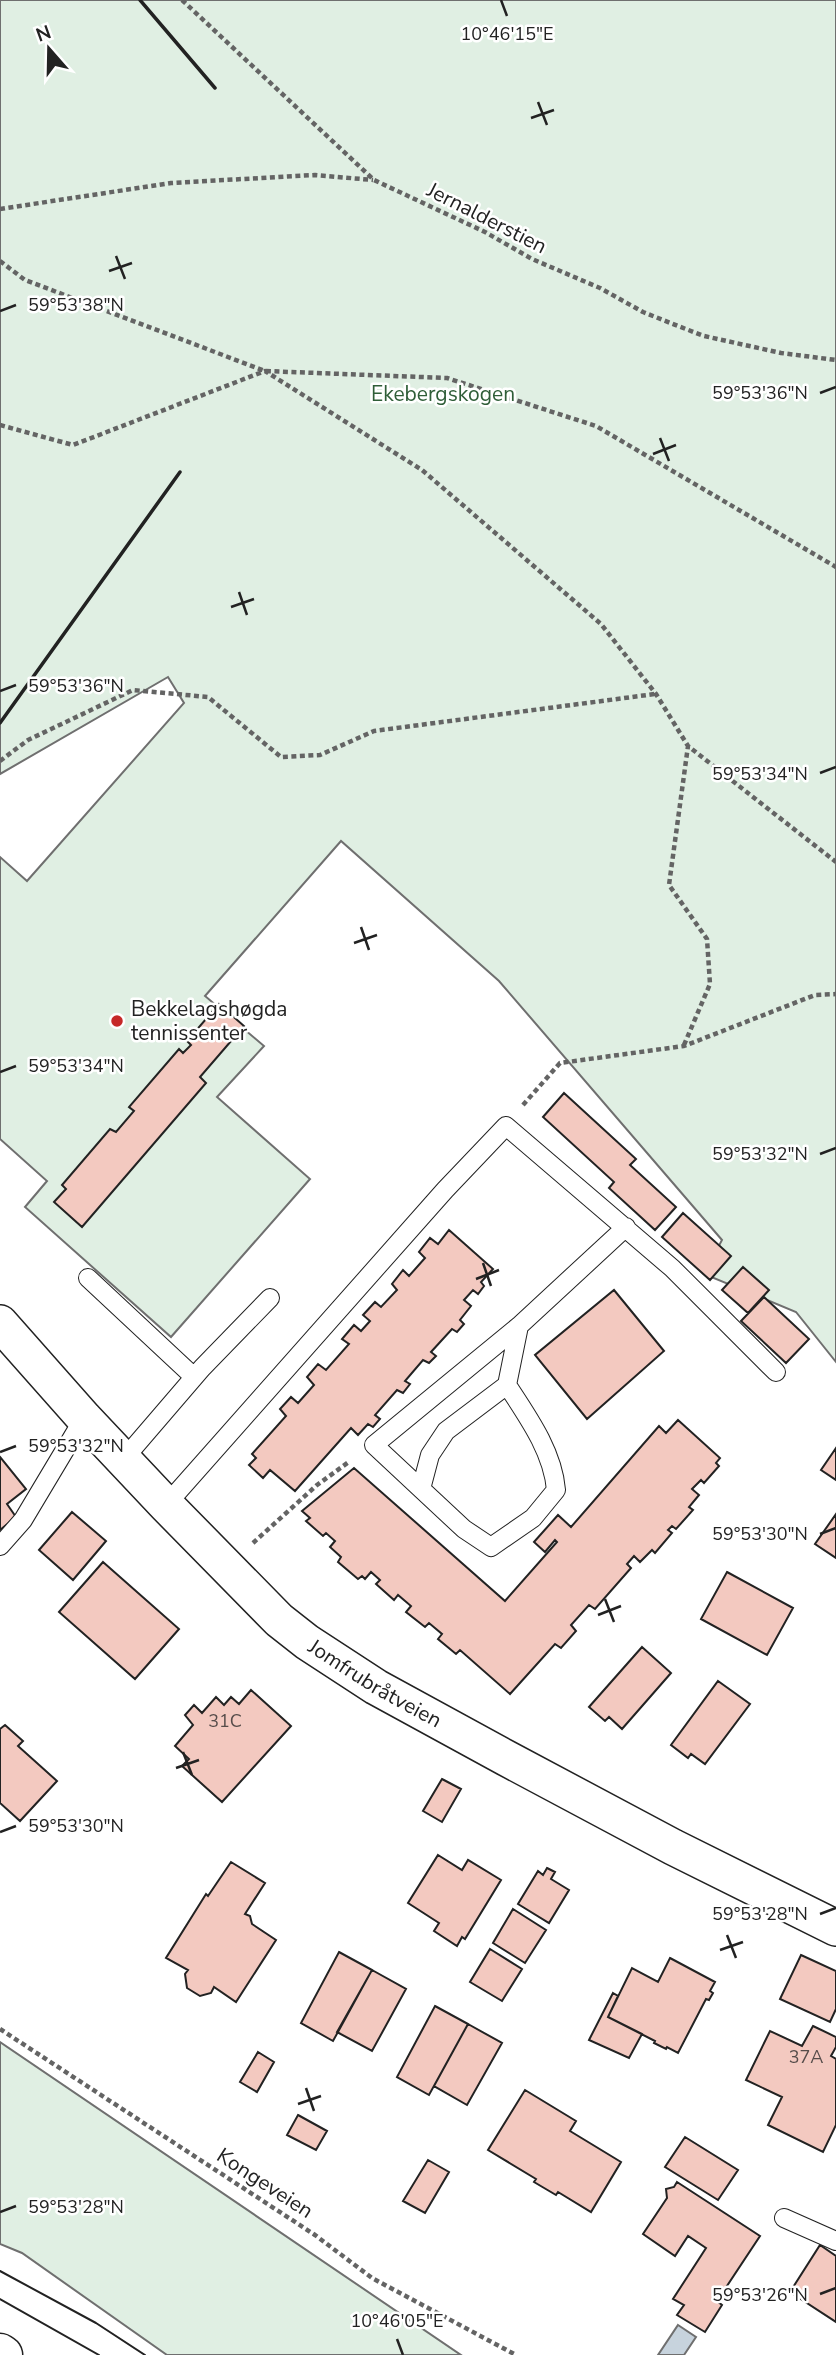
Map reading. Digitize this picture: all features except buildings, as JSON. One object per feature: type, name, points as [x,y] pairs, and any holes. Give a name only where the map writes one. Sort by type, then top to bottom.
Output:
[{"type":"street","name":"Jomfrubråtveien","points":[[0,1323],[166,1505],[279,1620],[307,1642],[376,1687],[673,1847],[836,1928]]},
{"type":"lane","points":[[166,1505],[468,1165],[506,1126],[672,1268],[776,1372]]},
{"type":"lane","points":[[507,1385],[529,1419],[554,1472],[556,1490],[533,1518],[491,1547],[464,1529],[374,1445],[519,1326],[626,1227]]},
{"type":"lane","points":[[88,1278],[194,1377]]},
{"type":"lane","points":[[123,1460],[194,1377],[270,1298]]},
{"type":"lane","points":[[421,1489],[430,1455],[446,1431],[507,1385],[519,1326]]},
{"type":"lane","points":[[0,1546],[23,1520],[84,1418]]},
{"type":"lane","points":[[784,2218],[836,2241]]},
{"type":"path","name":"Jernalderstien","points":[[182,0],[374,180],[485,232],[532,259],[678,326],[704,336],[781,353],[836,360]]},
{"type":"path","points":[[0,209],[171,183],[315,175],[374,180]]},
{"type":"path","points":[[0,261],[25,280],[265,371],[422,470],[601,624],[656,694],[688,746],[836,862]]},
{"type":"path","points":[[0,425],[73,445],[265,371],[447,378],[596,426],[836,567]]},
{"type":"path","points":[[0,761],[28,740],[133,690],[208,697],[281,757],[320,755],[374,731],[656,694]]},
{"type":"path","points":[[684,1046],[710,984],[707,940],[669,885],[688,746]]},
{"type":"path","points":[[506,1126],[561,1063],[684,1046],[815,995],[836,994]]},
{"type":"path","points":[[227,1568],[317,1485],[374,1445]]},
{"type":"path","name":"Kongeveien","points":[[0,2029],[315,2235],[372,2278],[516,2355]]},
{"type":"green space","name":"Ekebergskogen","points":[[0,0],[836,0],[836,1362],[796,1312],[704,1274],[722,1240],[499,981],[341,841],[205,996],[264,1046],[217,1097],[310,1179],[171,1337],[25,1207],[47,1181],[0,1139],[0,857],[27,881],[184,703],[168,677],[0,774]]},
{"type":"green space","points":[[0,2042],[461,2355],[167,2355],[22,2253],[0,2244]]},
{"type":"shaded area","points":[[678,2325],[696,2337],[684,2355],[658,2355]]},
{"type":"tram line","points":[[0,2271],[96,2323],[145,2355]]},
{"type":"tram line","points":[[0,2299],[99,2355]]},
{"type":"wall","points":[[140,0],[215,88]]},
{"type":"wall","points":[[0,723],[180,472]]},
{"type":"place","name":"Bekkelagshøgda tennissenter","points":[[117,1021]]}]
